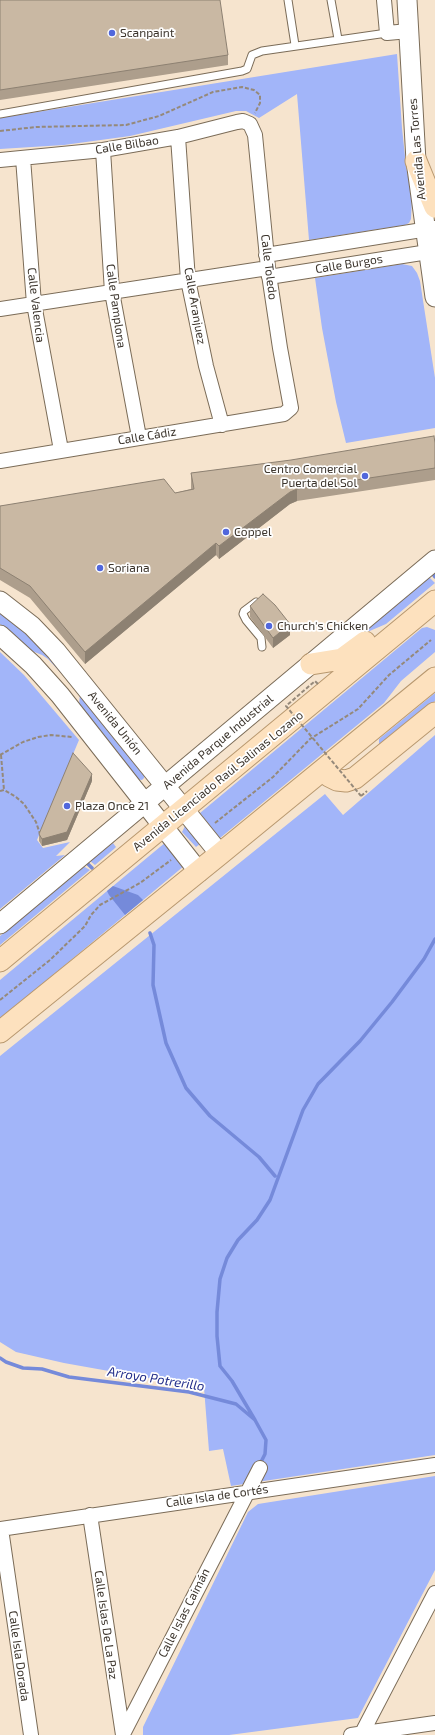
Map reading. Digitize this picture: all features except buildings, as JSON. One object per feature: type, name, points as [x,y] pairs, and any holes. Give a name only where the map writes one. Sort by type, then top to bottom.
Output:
[{"type":"main road","points":[[416,161],[435,207]]},
{"type":"main road","name":"Avenida Licenciado Raúl Salinas Lozano","points":[[0,961],[435,601]]},
{"type":"main road","points":[[311,664],[342,659],[371,638],[402,628],[423,619],[433,630]]},
{"type":"main road","points":[[386,719],[398,699],[414,682],[435,664]]},
{"type":"main road","points":[[0,1032],[199,872],[435,678]]},
{"type":"main road","points":[[323,771],[337,780],[355,778],[435,713]]},
{"type":"street","points":[[384,0],[387,33],[409,31]]},
{"type":"street","name":"Avenida Las Torres","points":[[407,0],[416,161],[430,229],[428,252],[435,297]]},
{"type":"street","name":"Calle Bilbao","points":[[0,160],[103,150],[178,137],[237,122],[247,122],[253,120]]},
{"type":"street","name":"Calle Toledo","points":[[253,120],[268,267],[291,408]]},
{"type":"street","name":"Calle Aranjuez","points":[[178,137],[188,280],[206,366],[222,425]]},
{"type":"street","name":"Calle Pamplona","points":[[103,150],[112,292],[140,437]]},
{"type":"street","name":"Calle Valencia","points":[[23,158],[34,304],[61,450]]},
{"type":"street","name":"Calle Burgos","points":[[268,267],[430,229]]},
{"type":"street","name":"Calle Burgos","points":[[0,309],[268,267],[428,252]]},
{"type":"street","name":"Calle Cádiz","points":[[0,461],[284,414],[291,408]]},
{"type":"street","name":"Avenida Parque Industrial","points":[[0,924],[435,560]]},
{"type":"street","name":"Avenida Unión","points":[[0,601],[32,626],[83,682],[220,854]]},
{"type":"street","name":"Avenida Unión","points":[[0,635],[33,665],[79,718],[199,872]]},
{"type":"street","points":[[33,665],[50,672],[60,684],[66,687],[76,686],[83,682]]},
{"type":"street","points":[[79,718],[74,701],[83,682]]},
{"type":"street","name":"Calle Isla de Cortés","points":[[0,1529],[435,1465]]},
{"type":"street","name":"Calle Islas Caimán","points":[[123,1735],[246,1492],[260,1468]]},
{"type":"street","name":"Calle Islas De La Paz","points":[[90,1515],[123,1735]]},
{"type":"street","name":"Calle Isla Dorada","points":[[0,1529],[31,1735]]},
{"type":"street","points":[[358,1734],[435,1593]]},
{"type":"street","points":[[358,1734],[435,1723]]},
{"type":"lane","points":[[288,0],[295,45]]},
{"type":"lane","points":[[331,0],[338,39]]},
{"type":"lane","points":[[0,114],[242,71],[247,69],[252,55],[262,51],[295,45],[387,33]]},
{"type":"lane","points":[[262,647],[261,638],[246,620],[243,613],[263,597]]},
{"type":"path","points":[[0,131],[36,127],[126,125],[159,116],[212,92],[242,87],[254,90],[260,96],[260,103],[253,120]]},
{"type":"path","points":[[211,826],[273,777],[310,739],[358,709],[433,630]]},
{"type":"path","points":[[318,684],[315,681],[286,706],[361,796]]},
{"type":"path","points":[[40,834],[36,822],[24,804],[4,790],[0,755],[23,742],[38,737],[51,735],[76,737]]},
{"type":"path","points":[[0,791],[4,790]]},
{"type":"path","points":[[0,1000],[50,960],[85,926],[96,909],[107,901],[148,878],[173,859]]},
{"type":"shaded area","points":[[397,54],[402,128],[406,166],[412,198],[411,219],[409,223],[405,225],[309,240],[297,94],[259,118],[246,111],[236,111],[130,136],[64,145],[0,149],[0,118]]},
{"type":"shaded area","points":[[402,264],[412,266],[420,281],[435,378],[435,428],[346,443],[336,402],[322,328],[315,278]]},
{"type":"shaded area","points":[[429,577],[435,583],[386,624],[365,633],[339,652]]},
{"type":"shaded area","points":[[0,611],[23,629],[53,659],[71,684],[48,659],[32,651],[0,624]]},
{"type":"shaded area","points":[[427,627],[435,630],[435,652],[401,681],[384,703],[220,838],[200,813],[422,628]]},
{"type":"shaded area","points":[[0,652],[24,675],[79,740],[37,840],[43,848],[70,842],[56,856],[65,855],[0,909]]},
{"type":"shaded area","points":[[435,693],[435,701],[384,744],[379,744],[379,739]]},
{"type":"shaded area","points":[[80,694],[145,774],[142,780],[137,779],[79,705]]},
{"type":"shaded area","points":[[435,735],[435,1455],[231,1486],[223,1449],[209,1451],[204,1388],[64,1363],[16,1352],[0,1342],[0,1056],[325,794],[343,815]]},
{"type":"shaded area","points":[[185,826],[187,826],[200,844],[196,847],[182,832]]},
{"type":"shaded area","points":[[166,842],[184,866],[0,1019],[0,980]]},
{"type":"shaded area","points":[[113,843],[116,847],[95,865],[90,861]]},
{"type":"shaded area","points":[[83,866],[90,870],[0,945],[0,936]]},
{"type":"shaded area","points":[[113,886],[138,895],[143,900],[125,915],[107,891]]},
{"type":"shaded area","points":[[435,1476],[435,1570],[358,1718],[229,1735],[143,1735],[143,1727],[248,1512],[258,1504]]},
{"type":"waterway","points":[[432,573],[435,577]]},
{"type":"waterway","points":[[87,863],[92,868]]},
{"type":"waterway","points":[[150,933],[154,945],[153,985],[166,1043],[186,1088],[210,1116],[259,1157],[275,1176]]},
{"type":"waterway","points":[[255,1420],[232,1381],[220,1366],[217,1336],[217,1312],[220,1279],[227,1258],[238,1240],[257,1220],[270,1200],[303,1110],[318,1084],[360,1041],[392,1002],[424,959],[435,939]]},
{"type":"waterway","name":"Arroyo Potrerillo","points":[[0,1358],[6,1362],[23,1368],[42,1369],[69,1377],[189,1392],[236,1404],[255,1420],[266,1440],[265,1454],[260,1464]]},
{"type":"place","name":"Scanpaint","points":[[112,33]]},
{"type":"place","name":"Centro Comercial Puerta del Sol","points":[[365,476]]},
{"type":"place","name":"Coppel","points":[[226,532]]},
{"type":"place","name":"Soriana","points":[[100,568]]},
{"type":"place","name":"Church's Chicken","points":[[269,626]]},
{"type":"place","name":"Plaza Once 21","points":[[67,806]]}]
